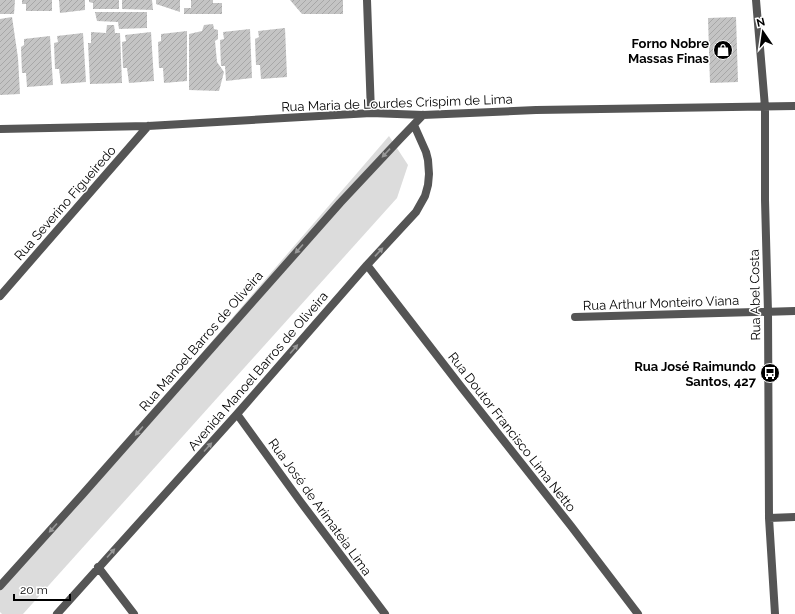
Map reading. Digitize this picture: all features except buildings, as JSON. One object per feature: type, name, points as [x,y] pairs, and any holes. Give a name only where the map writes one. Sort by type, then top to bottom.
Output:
[{"type":"street","points":[[367,0],[372,113]]},
{"type":"street","name":"Rua Abel Costa","points":[[756,0],[765,107],[769,518],[775,614]]},
{"type":"street","name":"Rua Maria de Lourdes Crispim de Lima","points":[[0,129],[148,126],[372,113],[423,115],[544,110],[795,106]]},
{"type":"street","name":"Rua Manoel Barros de Oliveira","points":[[0,586],[279,272],[386,153],[423,115]]},
{"type":"street","name":"Avenida Manoel Barros de Oliveira","points":[[57,614],[237,414],[367,265],[416,212],[425,196],[429,174],[428,160],[414,125]]},
{"type":"street","name":"Rua Severino Figueiredo","points":[[0,296],[148,126]]},
{"type":"street","name":"Rua Doutor Francisco Lima Netto","points":[[367,265],[638,614]]},
{"type":"street","name":"Rua Arthur Monteiro Viana","points":[[575,317],[795,311]]},
{"type":"street","name":"Rua José de Arimateia Lima","points":[[237,414],[385,614]]},
{"type":"street","points":[[769,518],[795,517]]},
{"type":"street","points":[[98,568],[134,614]]},
{"type":"shaded area","points":[[389,136],[408,165],[397,198],[23,614],[2,614],[0,612],[0,587]]},
{"type":"place","name":"Forno Nobre Massas Finas","points":[[723,50]]},
{"type":"place","name":"Rua José Raimundo Santos, 427","points":[[770,373]]}]
